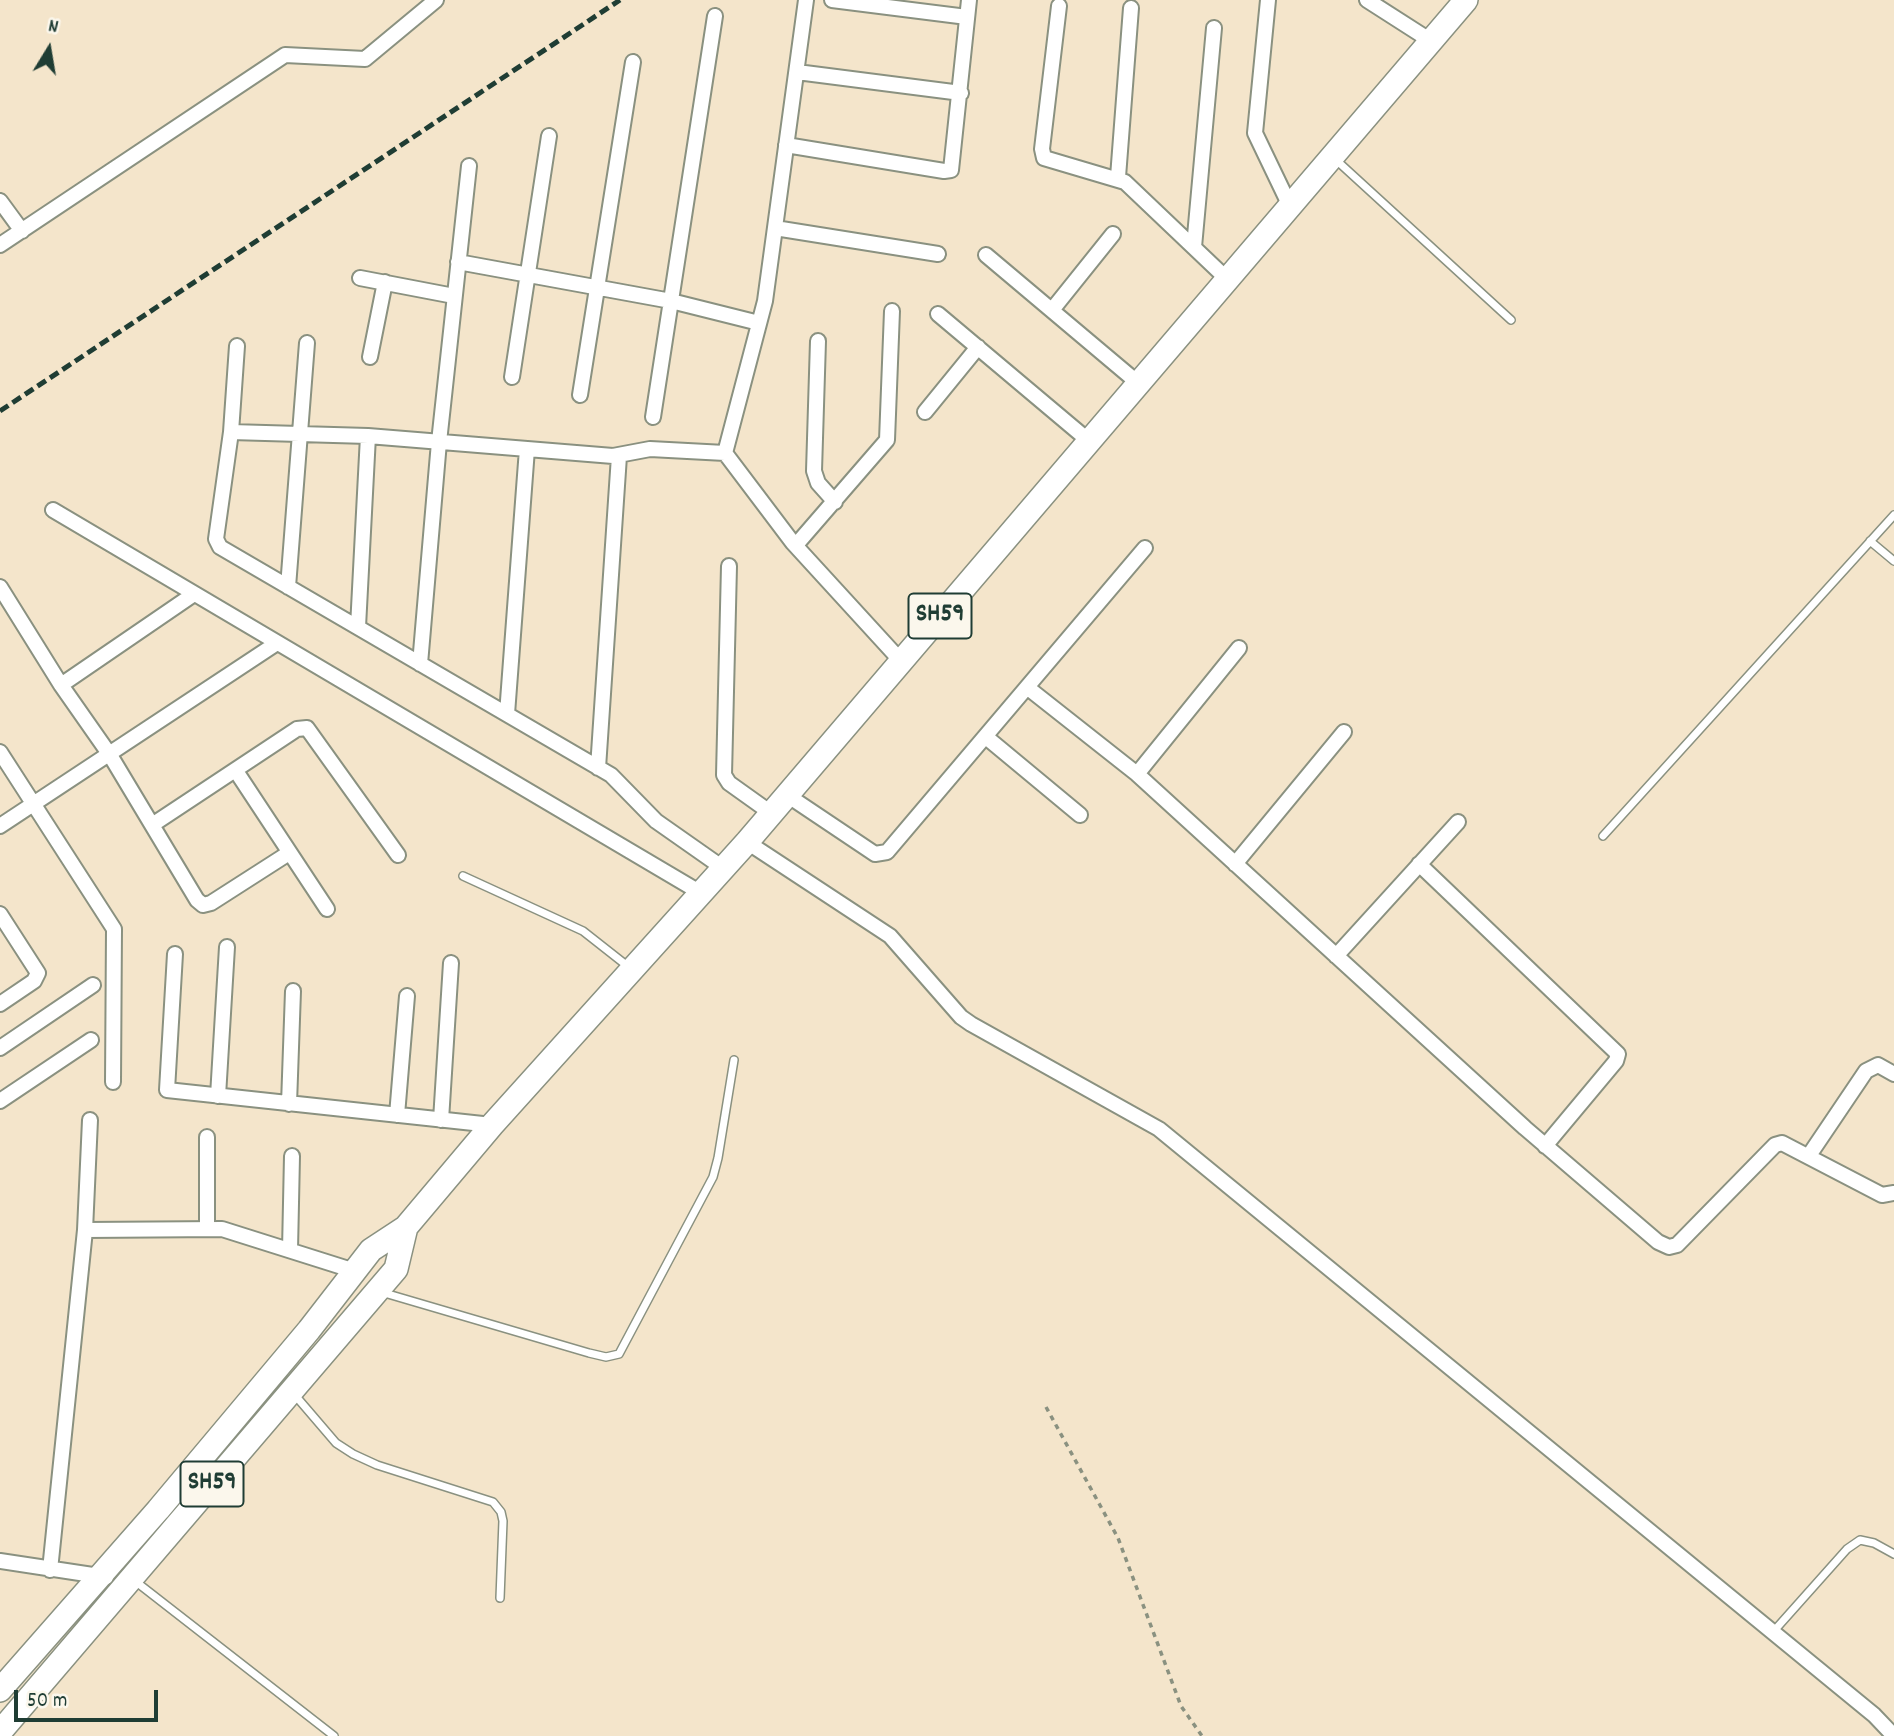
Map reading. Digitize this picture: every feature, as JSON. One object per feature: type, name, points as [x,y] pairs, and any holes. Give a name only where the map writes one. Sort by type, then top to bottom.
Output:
[{"type":"main road","name":"SH59","points":[[0,1690],[309,1330],[371,1250],[406,1227],[492,1125],[747,842],[1332,157],[1430,41],[1457,4]]},
{"type":"main road","name":"SH59","points":[[0,1732],[396,1269],[406,1227]]},
{"type":"street","points":[[0,245],[285,55],[365,59],[436,0]]},
{"type":"street","points":[[725,453],[759,323],[807,0]]},
{"type":"street","points":[[832,0],[967,17]]},
{"type":"street","points":[[786,145],[944,172],[951,170],[969,0]]},
{"type":"street","points":[[1268,0],[1255,133],[1290,206]]},
{"type":"street","points":[[1367,0],[1430,41]]},
{"type":"street","points":[[1059,6],[1042,149],[1044,158],[1118,177],[1227,279]]},
{"type":"street","points":[[1118,177],[1131,8]]},
{"type":"street","points":[[653,418],[715,16]]},
{"type":"street","points":[[1194,247],[1214,29]]},
{"type":"street","points":[[580,395],[633,62]]},
{"type":"street","points":[[797,72],[961,93]]},
{"type":"street","points":[[512,377],[549,136]]},
{"type":"street","points":[[420,664],[439,442],[468,166]]},
{"type":"street","points":[[0,201],[22,231]]},
{"type":"street","points":[[775,228],[938,254]]},
{"type":"street","points":[[1052,310],[1113,234]]},
{"type":"street","points":[[986,255],[1138,383]]},
{"type":"street","points":[[458,262],[671,301],[759,323]]},
{"type":"street","points":[[360,278],[454,296]]},
{"type":"street","points":[[370,357],[385,282]]},
{"type":"street","points":[[796,545],[887,440],[892,311]]},
{"type":"street","points":[[938,314],[1089,441]]},
{"type":"street","points":[[818,341],[814,471],[818,483],[835,502]]},
{"type":"street","points":[[288,587],[307,343]]},
{"type":"street","points":[[237,346],[231,432],[216,544],[616,779],[656,821],[723,868]]},
{"type":"street","points":[[925,412],[978,347]]},
{"type":"street","points":[[231,432],[368,436],[619,456],[650,449],[725,453],[796,545],[901,661]]},
{"type":"street","points":[[358,627],[368,436]]},
{"type":"street","points":[[507,714],[527,449]]},
{"type":"street","points":[[598,768],[619,456]]},
{"type":"street","points":[[53,510],[701,893]]},
{"type":"street","points":[[787,795],[875,854],[887,852],[1145,548]]},
{"type":"street","points":[[729,566],[724,775],[729,783],[771,813]]},
{"type":"street","points":[[0,587],[61,685],[110,755],[203,905],[211,903],[289,853]]},
{"type":"street","points":[[61,685],[194,594]]},
{"type":"street","points":[[0,826],[277,643]]},
{"type":"street","points":[[1137,774],[1240,649]]},
{"type":"street","points":[[1027,688],[1137,774],[1545,1146],[1658,1242],[1669,1247],[1677,1245],[1775,1145],[1789,1144],[1882,1195],[1894,1193]]},
{"type":"street","points":[[152,825],[297,729],[307,728],[398,855]]},
{"type":"street","points":[[1235,864],[1343,732]]},
{"type":"street","points":[[986,737],[1080,815]]},
{"type":"street","points":[[0,752],[114,929],[113,1082]]},
{"type":"street","points":[[236,771],[327,909]]},
{"type":"street","points":[[1336,956],[1458,822]]},
{"type":"street","points":[[747,842],[890,936],[971,1024],[1158,1129],[1874,1715],[1894,1736]]},
{"type":"street","points":[[1419,864],[1618,1054],[1616,1061],[1545,1146]]},
{"type":"street","points":[[0,1004],[34,981],[38,973],[2,920]]},
{"type":"street","points":[[218,1096],[227,947]]},
{"type":"street","points":[[175,954],[167,1090],[492,1125]]},
{"type":"street","points":[[441,1120],[451,964]]},
{"type":"street","points":[[0,1048],[93,985]]},
{"type":"street","points":[[289,1104],[293,991]]},
{"type":"street","points":[[397,1115],[407,996]]},
{"type":"street","points":[[0,1101],[90,1040]]},
{"type":"street","points":[[1810,1154],[1866,1070],[1878,1065],[1894,1074]]},
{"type":"street","points":[[50,1570],[85,1230],[90,1120]]},
{"type":"street","points":[[207,1137],[207,1228]]},
{"type":"street","points":[[290,1250],[292,1156]]},
{"type":"street","points":[[85,1230],[222,1229],[355,1271]]},
{"type":"street","points":[[0,1562],[131,1579]]},
{"type":"lane","points":[[1332,157],[1511,320]]},
{"type":"lane","points":[[1603,836],[1894,515]]},
{"type":"lane","points":[[1870,541],[1894,561]]},
{"type":"lane","points":[[463,876],[583,931],[632,970]]},
{"type":"lane","points":[[377,1291],[589,1353],[606,1357],[619,1354],[713,1177],[719,1158],[734,1060]]},
{"type":"lane","points":[[291,1391],[337,1443],[353,1454],[377,1465],[493,1502],[501,1511],[503,1521],[500,1598]]},
{"type":"lane","points":[[1773,1632],[1847,1549],[1860,1540],[1874,1543],[1894,1554]]},
{"type":"lane","points":[[131,1579],[334,1736]]},
{"type":"path","points":[[1046,1407],[1118,1538],[1181,1706],[1202,1736]]},
{"type":"railway","points":[[0,411],[620,0]]}]
